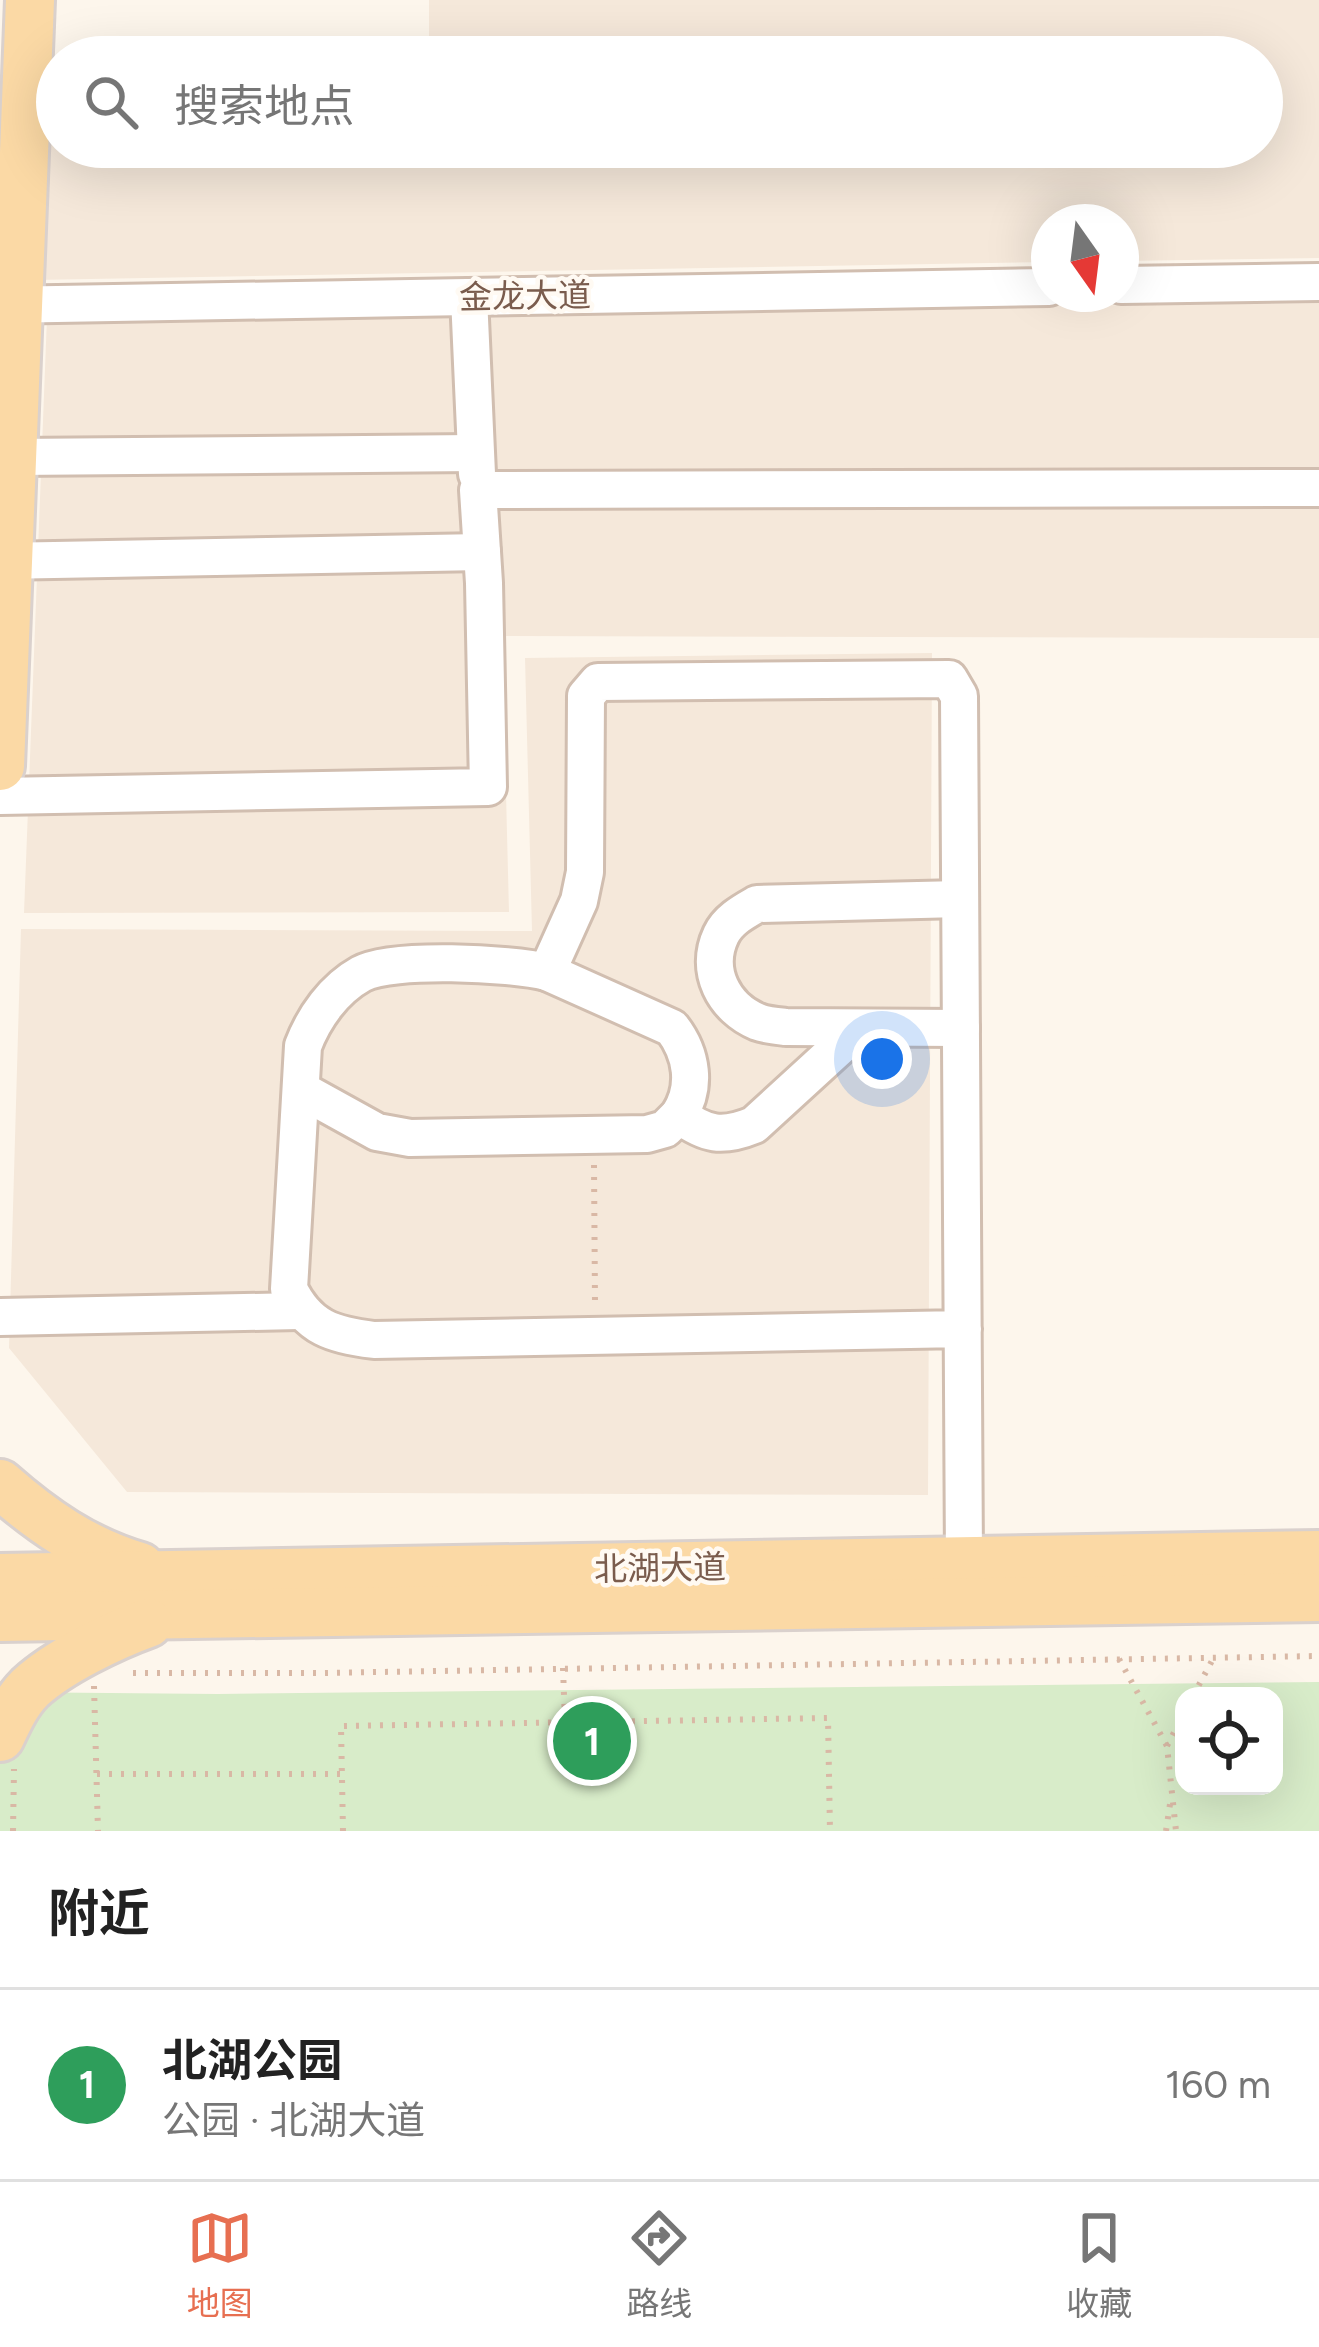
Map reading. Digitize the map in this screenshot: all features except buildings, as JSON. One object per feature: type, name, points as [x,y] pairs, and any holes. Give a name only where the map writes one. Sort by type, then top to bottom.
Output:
[{"type":"main road","points":[[0,766],[4,561],[14,457],[10,305],[31,0]]},
{"type":"main road","points":[[0,1484],[36,1516],[168,1595],[31,1688],[10,1715],[10,1746]]},
{"type":"main road","name":"北湖大道","points":[[0,1617],[168,1595],[964,1562],[1319,1555]]},
{"type":"main road","name":"北湖大道","points":[[0,1578],[168,1595],[1319,1597]]},
{"type":"street","points":[[1139,285],[1319,282]]},
{"type":"street","name":"金龙大道","points":[[10,305],[1031,286]]},
{"type":"street","points":[[0,796],[488,787],[469,297]]},
{"type":"street","points":[[14,457],[475,453]]},
{"type":"street","points":[[478,490],[1319,488]]},
{"type":"street","points":[[4,561],[482,552]]},
{"type":"street","points":[[547,972],[582,887],[586,696],[598,682],[949,679],[959,696],[964,1562]]},
{"type":"street","points":[[960,899],[757,904],[735,917],[721,934],[716,976],[721,994],[760,1023],[786,1028],[961,1028]]},
{"type":"street","points":[[299,1311],[289,1289],[303,1046],[328,1001],[357,976],[376,967],[488,963],[547,972],[672,1028],[684,1044],[691,1086],[679,1115],[665,1129],[647,1134],[410,1138],[377,1132],[301,1090]]},
{"type":"street","points":[[679,1115],[699,1131],[737,1132],[754,1125],[860,1028]]},
{"type":"street","points":[[0,1317],[299,1311],[340,1336],[374,1340],[963,1329]]},
{"type":"path","points":[[593,1135],[596,1336]]},
{"type":"path","points":[[122,1674],[1319,1656]]},
{"type":"path","points":[[1198,1687],[1214,1658]]},
{"type":"path","points":[[1119,1659],[1166,1746],[1176,1831]]},
{"type":"path","points":[[563,1668],[565,1722]]},
{"type":"path","points":[[82,1686],[94,1681],[98,1831]]},
{"type":"path","points":[[343,1831],[341,1726],[829,1718],[830,1831]]},
{"type":"path","points":[[1166,1746],[1175,1730]]},
{"type":"path","points":[[10,1746],[13,1831]]},
{"type":"path","points":[[97,1774],[342,1774]]},
{"type":"path","points":[[1166,1831],[1171,1794]]},
{"type":"shaded area","points":[[429,0],[1319,0],[1319,258],[1139,261],[1139,204],[1031,204],[1031,262],[35,280],[39,168],[1283,168],[1283,36],[429,36]]},
{"type":"shaded area","points":[[1319,303],[1319,638],[502,636],[509,912],[24,913],[47,317],[1031,306],[1031,312],[1139,312],[1139,305]]},
{"type":"shaded area","points":[[932,653],[928,1495],[127,1492],[9,1348],[21,929],[532,931],[525,658]]},
{"type":"green space","points":[[1319,1682],[1319,1831],[0,1831],[0,1692],[218,1694]]},
{"type":"place","name":"北湖公园","points":[[592,1741]]}]
